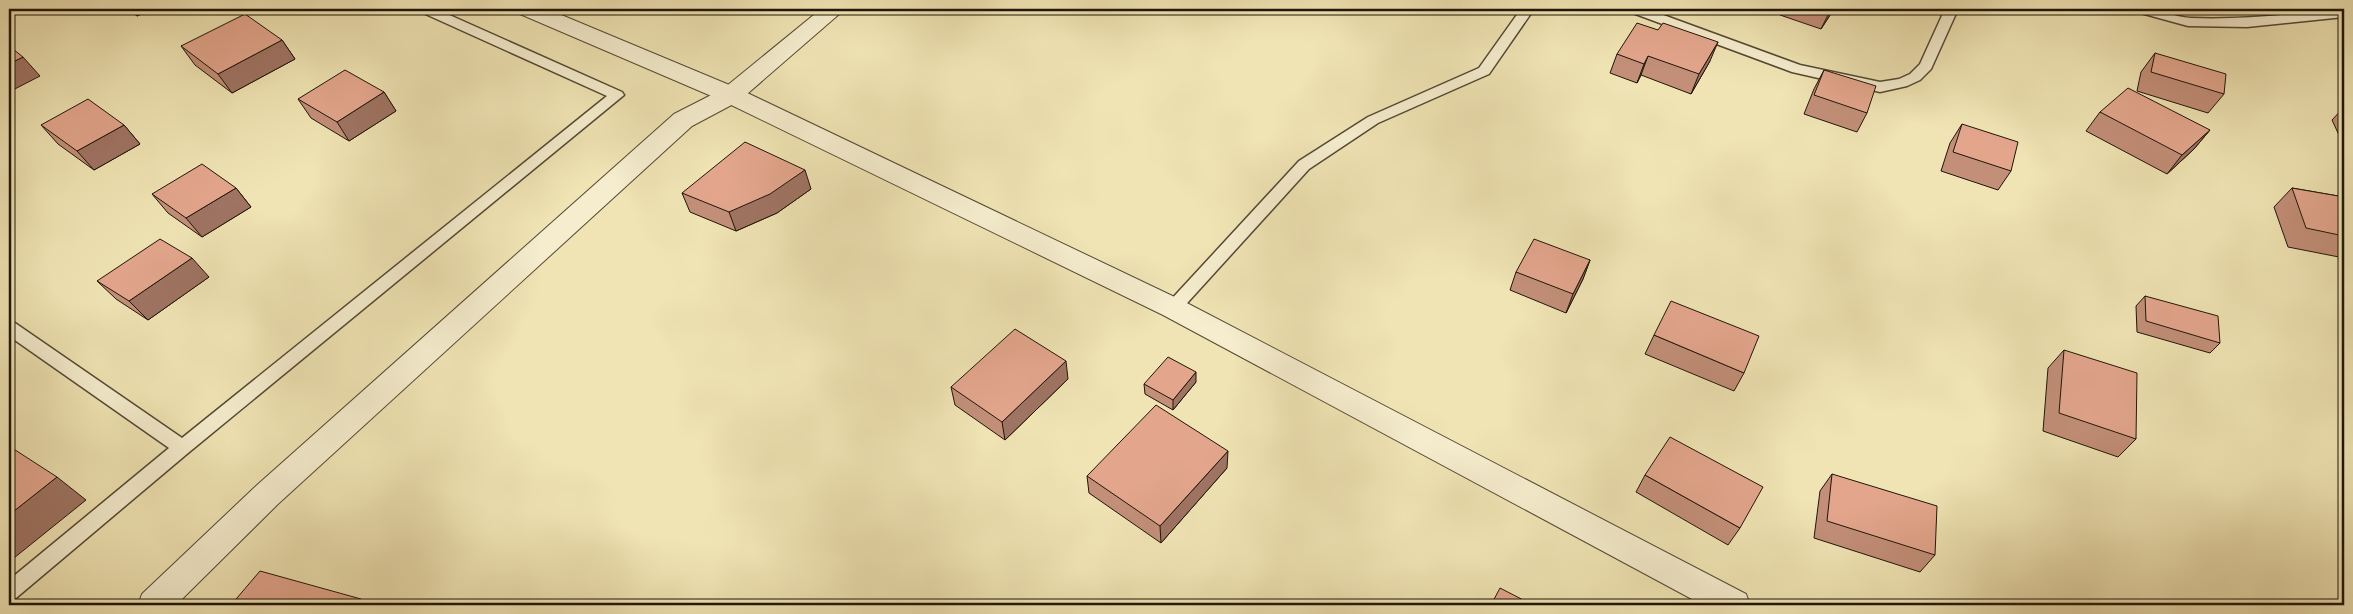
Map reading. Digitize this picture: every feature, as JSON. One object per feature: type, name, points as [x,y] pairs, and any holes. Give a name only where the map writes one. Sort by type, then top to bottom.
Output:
[{"type":"street","points":[[528,9],[731,95],[1173,308],[1734,605]]},
{"type":"street","points":[[154,605],[267,495],[683,120],[731,95],[834,9]]},
{"type":"lane","points":[[9,592],[182,448],[617,96],[426,9]]},
{"type":"lane","points":[[1173,308],[1304,165],[1373,120],[1484,71],[1527,9]]},
{"type":"lane","points":[[1635,9],[1797,69],[1880,87],[1902,83],[1915,77],[1926,66],[1951,9]]},
{"type":"lane","points":[[2142,9],[2188,22],[2247,24],[2344,13]]},
{"type":"lane","points":[[9,328],[182,448]]},
{"type":"building","points":[[245,14],[282,40],[218,74],[181,46]]},
{"type":"building","points":[[1637,23],[1658,30],[1663,23],[1718,42],[1699,74],[1648,56],[1644,64],[1617,54]]},
{"type":"building","points":[[9,46],[23,57],[9,64]]},
{"type":"building","points":[[2155,53],[2226,74],[2224,94],[2151,72]]},
{"type":"building","points":[[345,70],[384,92],[337,122],[298,99]]},
{"type":"building","points":[[1824,70],[1876,86],[1867,113],[1814,95]]},
{"type":"building","points":[[2128,88],[2210,130],[2182,155],[2100,112]]},
{"type":"building","points":[[88,99],[124,125],[77,151],[41,125]]},
{"type":"building","points":[[1962,124],[2018,142],[2011,171],[1953,152]]},
{"type":"building","points":[[745,142],[805,170],[770,194],[729,212],[682,193]]},
{"type":"building","points":[[202,164],[236,188],[186,218],[152,194]]},
{"type":"building","points":[[2292,188],[2344,197],[2344,236],[2306,228]]},
{"type":"building","points":[[160,239],[192,258],[129,301],[97,281]]},
{"type":"building","points":[[1534,239],[1590,260],[1573,294],[1516,272]]},
{"type":"building","points":[[2145,296],[2218,316],[2220,343],[2146,321]]},
{"type":"building","points":[[1671,301],[1759,336],[1744,373],[1654,335]]},
{"type":"building","points":[[1015,329],[1066,361],[1002,422],[951,387]]},
{"type":"building","points":[[2064,350],[2137,373],[2136,439],[2059,413]]},
{"type":"building","points":[[1168,357],[1196,372],[1173,400],[1144,384]]},
{"type":"building","points":[[1156,405],[1228,451],[1160,526],[1087,476]]},
{"type":"building","points":[[1670,437],[1763,487],[1740,528],[1645,475]]},
{"type":"building","points":[[9,446],[57,477],[9,515]]},
{"type":"building","points":[[1832,474],[1937,506],[1935,555],[1827,521]]},
{"type":"building","points":[[260,571],[361,599],[356,605],[231,605]]},
{"type":"building","points":[[1500,588],[1533,605],[1491,605]]}]
